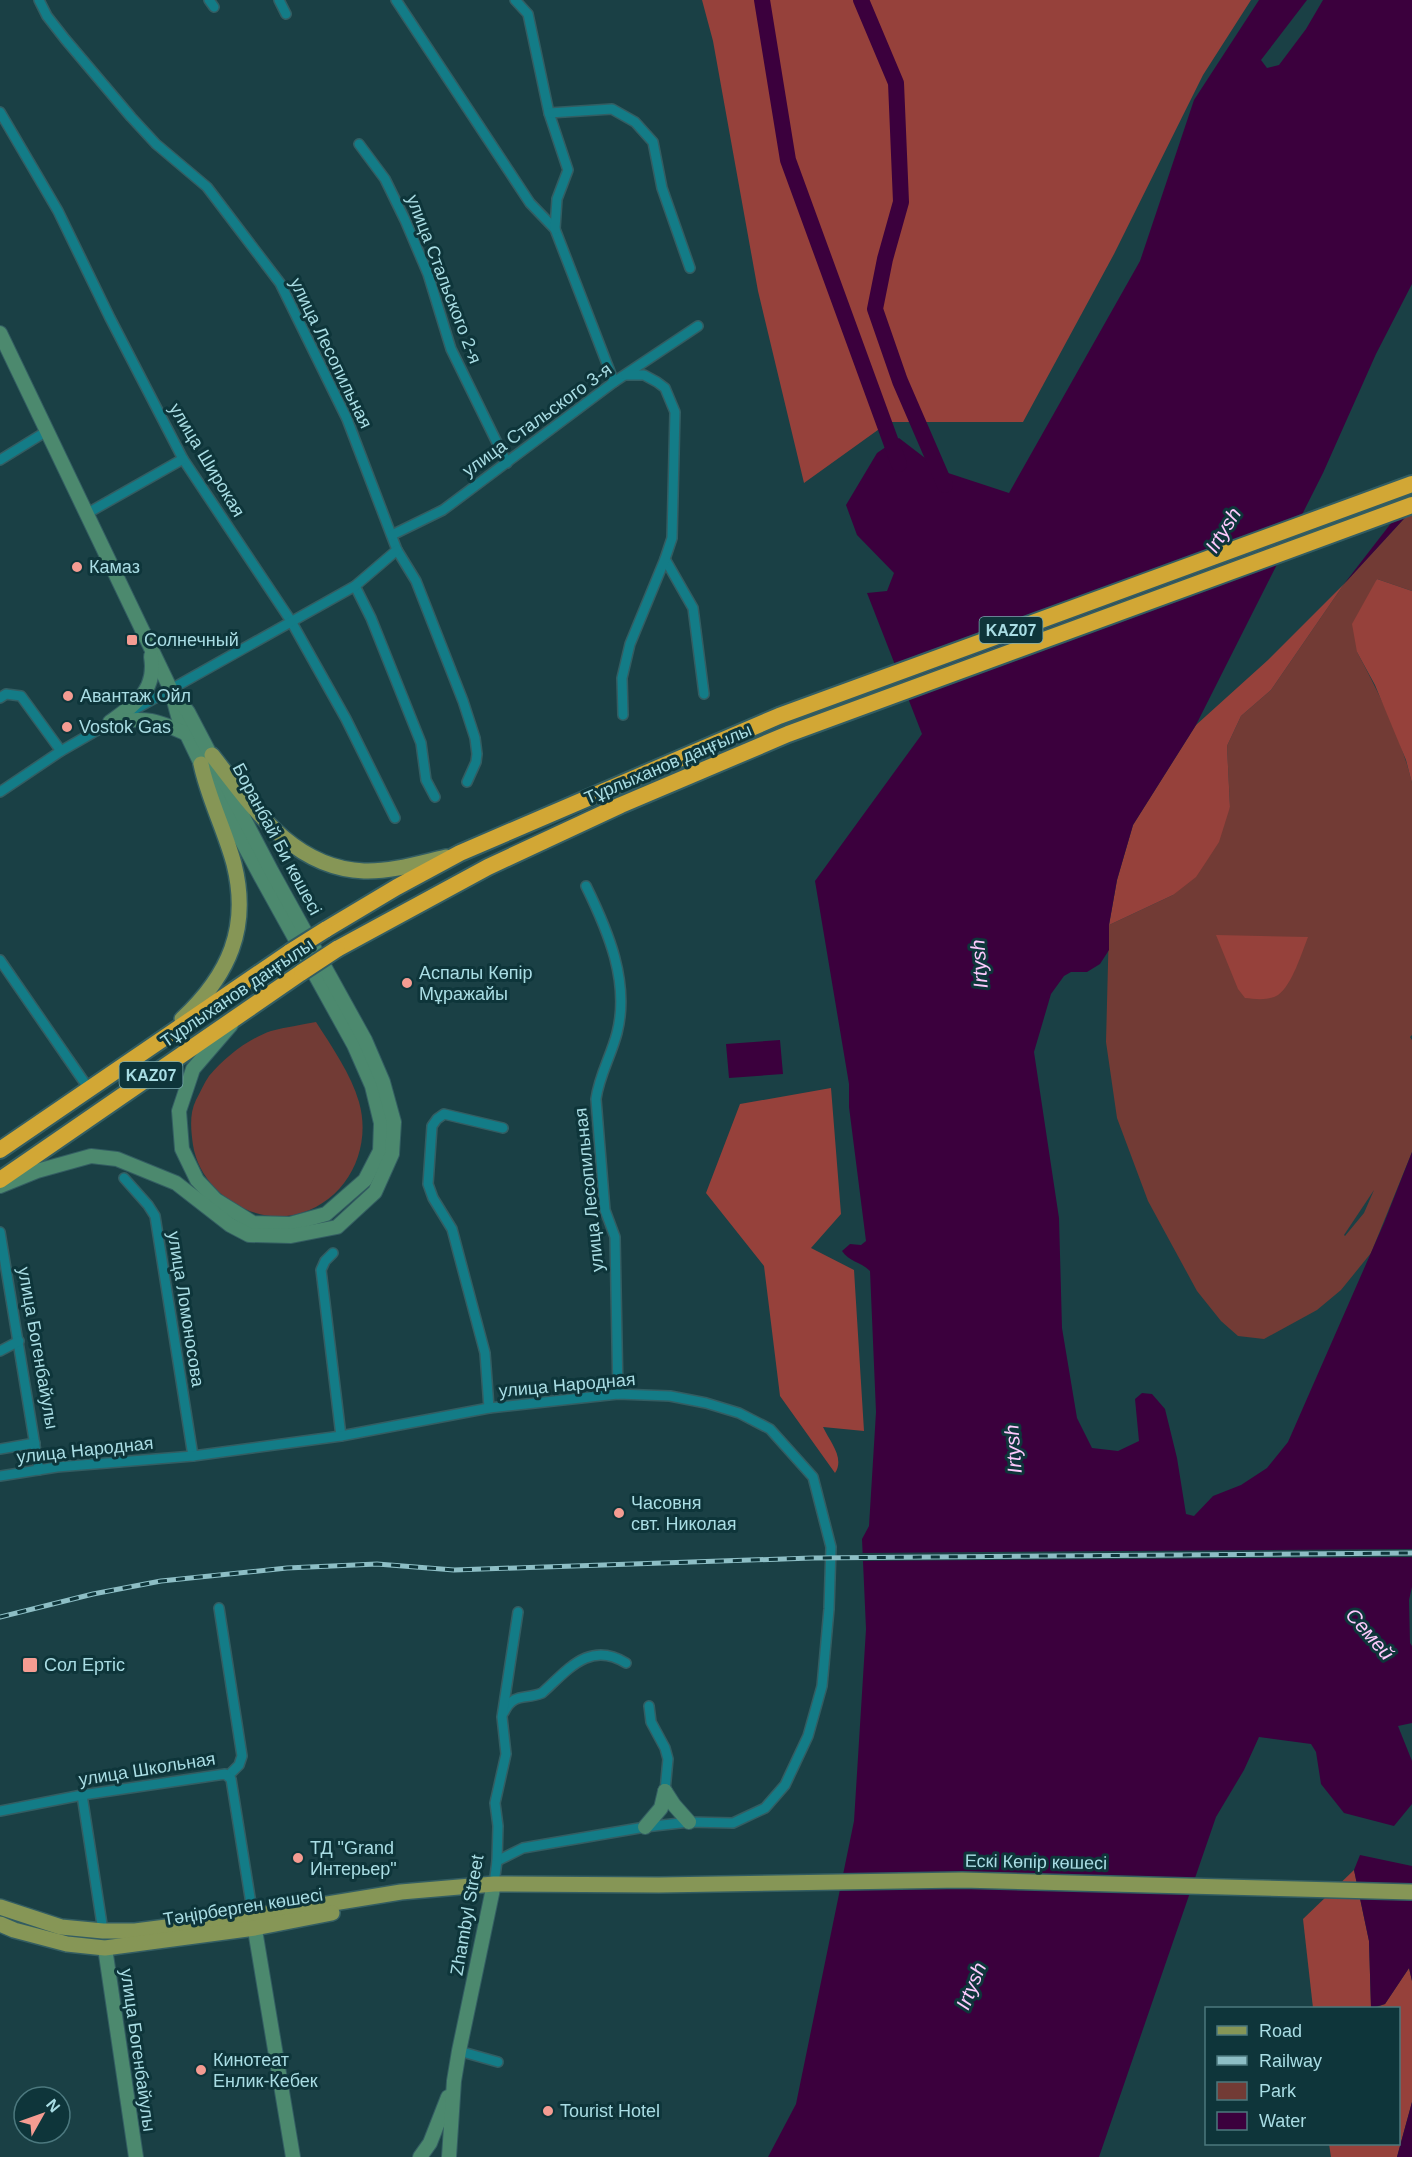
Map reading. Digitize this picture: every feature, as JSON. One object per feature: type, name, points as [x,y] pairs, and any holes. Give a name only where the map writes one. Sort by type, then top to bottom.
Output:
[{"type":"highway","name":"Тұрлыханов даңғылы","points":[[0,1150],[290,952],[397,886],[460,853],[739,732],[808,705],[1412,484]]},
{"type":"highway","name":"Тұрлыханов даңғылы","points":[[0,1179],[337,949],[488,867],[621,805],[788,734],[1412,506]]},
{"type":"main road","name":"Боранбай Би көшесі","points":[[0,333],[171,690],[178,716],[187,734],[207,760],[272,872],[365,1040],[383,1082],[394,1122],[392,1154],[375,1192],[337,1227],[291,1236],[249,1235],[233,1219]]},
{"type":"main road","points":[[110,722],[136,703],[150,682],[153,667],[148,643]]},
{"type":"main road","name":"Боранбай Би көшесі","points":[[171,690],[188,712],[207,760]]},
{"type":"main road","points":[[110,722],[137,718],[160,722],[187,734]]},
{"type":"main road","points":[[207,760],[268,824],[302,852],[331,866],[366,871],[408,866],[460,853]]},
{"type":"main road","points":[[157,1044],[195,1007],[216,981],[230,956],[238,927],[240,897],[234,863],[206,784],[207,760]]},
{"type":"main road","points":[[233,1219],[197,1180],[182,1149],[179,1111],[194,1069],[242,1012]]},
{"type":"main road","points":[[0,1186],[38,1171],[91,1156],[117,1159],[176,1183],[233,1219]]},
{"type":"main road","points":[[665,1791],[689,1822]]},
{"type":"main road","points":[[645,1827],[661,1808],[665,1791]]},
{"type":"main road","name":"Ескі Көпір көшесі","points":[[254,1922],[401,1892],[494,1884],[659,1885],[962,1880],[1412,1892]]},
{"type":"main road","name":"Zhambyl Street","points":[[449,2157],[454,2081],[494,1884]]},
{"type":"main road","name":"Тәңірберген көшесі","points":[[0,1907],[61,1927],[103,1931],[135,1931],[254,1922]]},
{"type":"main road","points":[[254,1922],[293,2157]]},
{"type":"main road","name":"Тәңірберген көшесі","points":[[0,1924],[67,1944],[105,1948],[254,1922]]},
{"type":"main road","name":"улица Богенбайулы","points":[[105,1948],[136,2157]]},
{"type":"main road","name":"Zhambyl Street","points":[[420,2157],[430,2143],[440,2121],[454,2081]]},
{"type":"street","name":"улица Лесопильная","points":[[39,0],[59,32],[131,117],[156,144],[207,187],[280,283],[347,419],[397,550],[416,581],[463,702],[475,738],[476,762],[466,782]]},
{"type":"street","points":[[279,0],[286,14]]},
{"type":"street","points":[[396,0],[530,203],[555,229],[614,382]]},
{"type":"street","points":[[514,0],[528,14],[549,113],[568,170],[558,200],[555,229]]},
{"type":"street","points":[[549,113],[612,109],[635,122],[653,142],[662,188],[690,268]]},
{"type":"street","name":"улица Широкая","points":[[0,112],[58,211],[183,459],[291,621],[346,719],[395,818]]},
{"type":"street","name":"улица Стальского 2-я","points":[[359,144],[385,179],[405,220],[428,274],[451,350],[507,463]]},
{"type":"street","name":"улица Стальского 3-я","points":[[392,535],[443,510],[614,382],[698,327]]},
{"type":"street","points":[[623,715],[622,678],[630,644],[672,538],[675,412],[665,388],[644,375],[627,375]]},
{"type":"street","points":[[0,460],[46,430]]},
{"type":"street","points":[[86,514],[183,459]]},
{"type":"street","points":[[0,792],[61,751],[110,722],[355,586],[397,550]]},
{"type":"street","points":[[665,559],[693,608],[704,694]]},
{"type":"street","points":[[355,586],[371,618],[421,743],[426,780],[435,797]]},
{"type":"street","points":[[0,685],[3,696],[21,696],[61,751]]},
{"type":"street","name":"улица Лесопильная","points":[[586,886],[608,931],[622,993],[621,1018],[598,1084],[596,1100],[604,1210],[615,1237],[618,1394]]},
{"type":"street","points":[[0,960],[89,1089]]},
{"type":"street","points":[[489,1408],[485,1353],[463,1268],[452,1229],[428,1184],[432,1126],[437,1119],[444,1114],[503,1128]]},
{"type":"street","name":"улица Ломоносова","points":[[124,1178],[148,1204],[155,1216],[194,1456]]},
{"type":"street","name":"улица Богенбайулы","points":[[0,1232],[39,1470]]},
{"type":"street","points":[[333,1254],[325,1261],[321,1270],[341,1436]]},
{"type":"street","points":[[0,1351],[19,1341]]},
{"type":"street","name":"улица Народная","points":[[0,1476],[39,1470],[194,1456],[341,1436],[489,1408],[618,1394],[670,1396],[706,1402],[739,1413],[770,1429],[813,1477],[831,1546],[829,1609],[822,1686],[808,1736],[785,1785],[765,1808],[733,1823],[689,1822],[645,1827],[523,1848],[497,1861]]},
{"type":"street","points":[[0,1449],[35,1443]]},
{"type":"street","points":[[219,1608],[242,1756],[239,1765],[229,1775]]},
{"type":"street","name":"Zhambyl Street","points":[[494,1884],[498,1826],[495,1803],[506,1754],[502,1716],[518,1612]]},
{"type":"street","points":[[502,1716],[508,1704],[516,1697],[535,1696],[542,1693],[581,1659],[602,1654],[626,1663]]},
{"type":"street","points":[[649,1706],[651,1722],[665,1748],[668,1759],[665,1791]]},
{"type":"street","name":"улица Школьная","points":[[0,1811],[222,1773],[229,1775],[254,1922]]},
{"type":"street","points":[[81,1796],[103,1931]]},
{"type":"street","points":[[459,2051],[498,2062]]},
{"type":"green space","points":[[1412,510],[1412,591],[1377,579],[1357,652],[1396,732],[1412,783],[1412,1035],[1410,1037],[1412,1040],[1412,1152],[1371,1253],[1341,1290],[1317,1310],[1264,1339],[1238,1336],[1221,1321],[1197,1291],[1148,1201],[1117,1118],[1106,1042],[1109,925],[1173,895],[1230,807],[1227,746],[1241,716],[1271,690],[1344,584]],"holes":[[[1374,1190],[1364,1213],[1345,1236]]]},
{"type":"green space","points":[[316,1022],[335,1051],[356,1092],[362,1120],[362,1139],[358,1156],[351,1173],[341,1187],[328,1200],[312,1209],[294,1215],[277,1216],[244,1209],[216,1189],[205,1176],[193,1145],[191,1122],[194,1105],[209,1076],[222,1062],[245,1044],[271,1031]]},
{"type":"shaded area","points":[[702,0],[1251,0],[1203,75],[1114,254],[1023,422],[889,422],[804,483],[758,291],[713,41]]},
{"type":"shaded area","points":[[1377,579],[1412,591],[1412,783],[1406,760],[1375,685],[1357,652],[1352,624]]},
{"type":"shaded area","points":[[1344,584],[1271,690],[1241,716],[1227,746],[1230,807],[1219,842],[1196,877],[1173,895],[1109,925],[1117,880],[1133,825],[1196,725],[1268,660]]},
{"type":"shaded area","points":[[1216,935],[1308,937],[1288,984],[1274,997],[1257,999],[1245,998],[1238,989]]},
{"type":"shaded area","points":[[831,1088],[841,1214],[811,1248],[854,1270],[864,1431],[823,1427],[837,1456],[838,1467],[835,1473],[780,1396],[764,1266],[706,1193],[740,1104]]},
{"type":"shaded area","points":[[1354,1870],[1369,1941],[1371,2007],[1313,2007],[1303,1919]]},
{"type":"shaded area","points":[[1409,1968],[1412,1981],[1412,2102],[1397,2157],[1331,2157],[1329,2145],[1400,2145],[1400,2007],[1377,2007],[1385,2004]]},
{"type":"water","points":[[1259,0],[1307,0],[1261,60],[1267,68],[1279,65],[1306,29],[1323,0],[1412,0],[1412,284],[1376,354],[1323,473],[1196,725],[1133,825],[1117,880],[1109,925],[1109,950],[1100,964],[1087,972],[1071,972],[1064,976],[1051,994],[1034,1052],[1059,1218],[1062,1328],[1077,1418],[1092,1448],[1118,1451],[1139,1441],[1135,1399],[1142,1393],[1152,1394],[1165,1409],[1177,1458],[1186,1514],[1194,1516],[1213,1496],[1241,1485],[1267,1468],[1288,1442],[1384,1223],[1412,1152],[1412,1587],[1409,1600],[1410,1643],[1412,1646],[1412,1723],[1398,1726],[1412,1761],[1412,1804],[1394,1826],[1344,1813],[1321,1784],[1316,1752],[1311,1744],[1259,1737],[1244,1770],[1216,1817],[1099,2157],[768,2157],[796,2104],[854,1821],[866,1629],[862,1539],[869,1526],[876,1412],[870,1271],[842,1251],[850,1244],[861,1245],[866,1241],[849,1107],[849,1084],[815,881],[922,734],[867,593],[887,591],[894,573],[857,535],[846,505],[877,453],[899,438],[942,471],[1009,493],[1140,261],[1194,100]]},
{"type":"water","points":[[1412,496],[1412,510],[1344,584]]},
{"type":"water","points":[[780,1040],[783,1074],[729,1078],[726,1044]]},
{"type":"water","points":[[1360,1855],[1412,1866],[1412,1981],[1409,1968],[1385,2004],[1374,2007],[1371,2007],[1369,1941],[1354,1870]]},
{"type":"water","points":[[1412,2102],[1412,2157],[1397,2157]]},
{"type":"pier","points":[[1412,1549],[1412,1557],[860,1561],[859,1553]]},
{"type":"waterway","points":[[762,0],[788,160],[899,464]]},
{"type":"waterway","points":[[861,0],[896,83],[901,202],[885,259],[875,309],[900,381],[945,485]]},
{"type":"railway","points":[[0,1617],[93,1594],[161,1581],[287,1568],[377,1564],[454,1570],[812,1558],[1412,1553]]},
{"type":"place","name":"Камаз","points":[[77,567]]},
{"type":"place","name":"Солнечный","points":[[132,640]]},
{"type":"place","name":"Авантаж Ойл","points":[[68,696]]},
{"type":"place","name":"Vostok Gas","points":[[67,727]]},
{"type":"place","name":"Аспалы Көпір Мұражайы","points":[[407,983]]},
{"type":"place","name":"Часовня свт. Николая","points":[[619,1513]]},
{"type":"place","name":"Сол Ертіс","points":[[30,1665]]},
{"type":"place","name":"ТД \"Grand Интерьер\"","points":[[298,1858]]},
{"type":"place","name":"Кинотеат Енлик-Кебек","points":[[201,2070]]},
{"type":"place","name":"Tourist Hotel","points":[[548,2111]]},
{"type":"water label","name":"Irtysh","points":[[1223,530]]},
{"type":"water label","name":"Irtysh","points":[[979,964]]},
{"type":"water label","name":"Irtysh","points":[[1013,1449]]},
{"type":"water label","name":"Семей","points":[[1370,1634]]},
{"type":"water label","name":"Irtysh","points":[[971,1986]]}]
